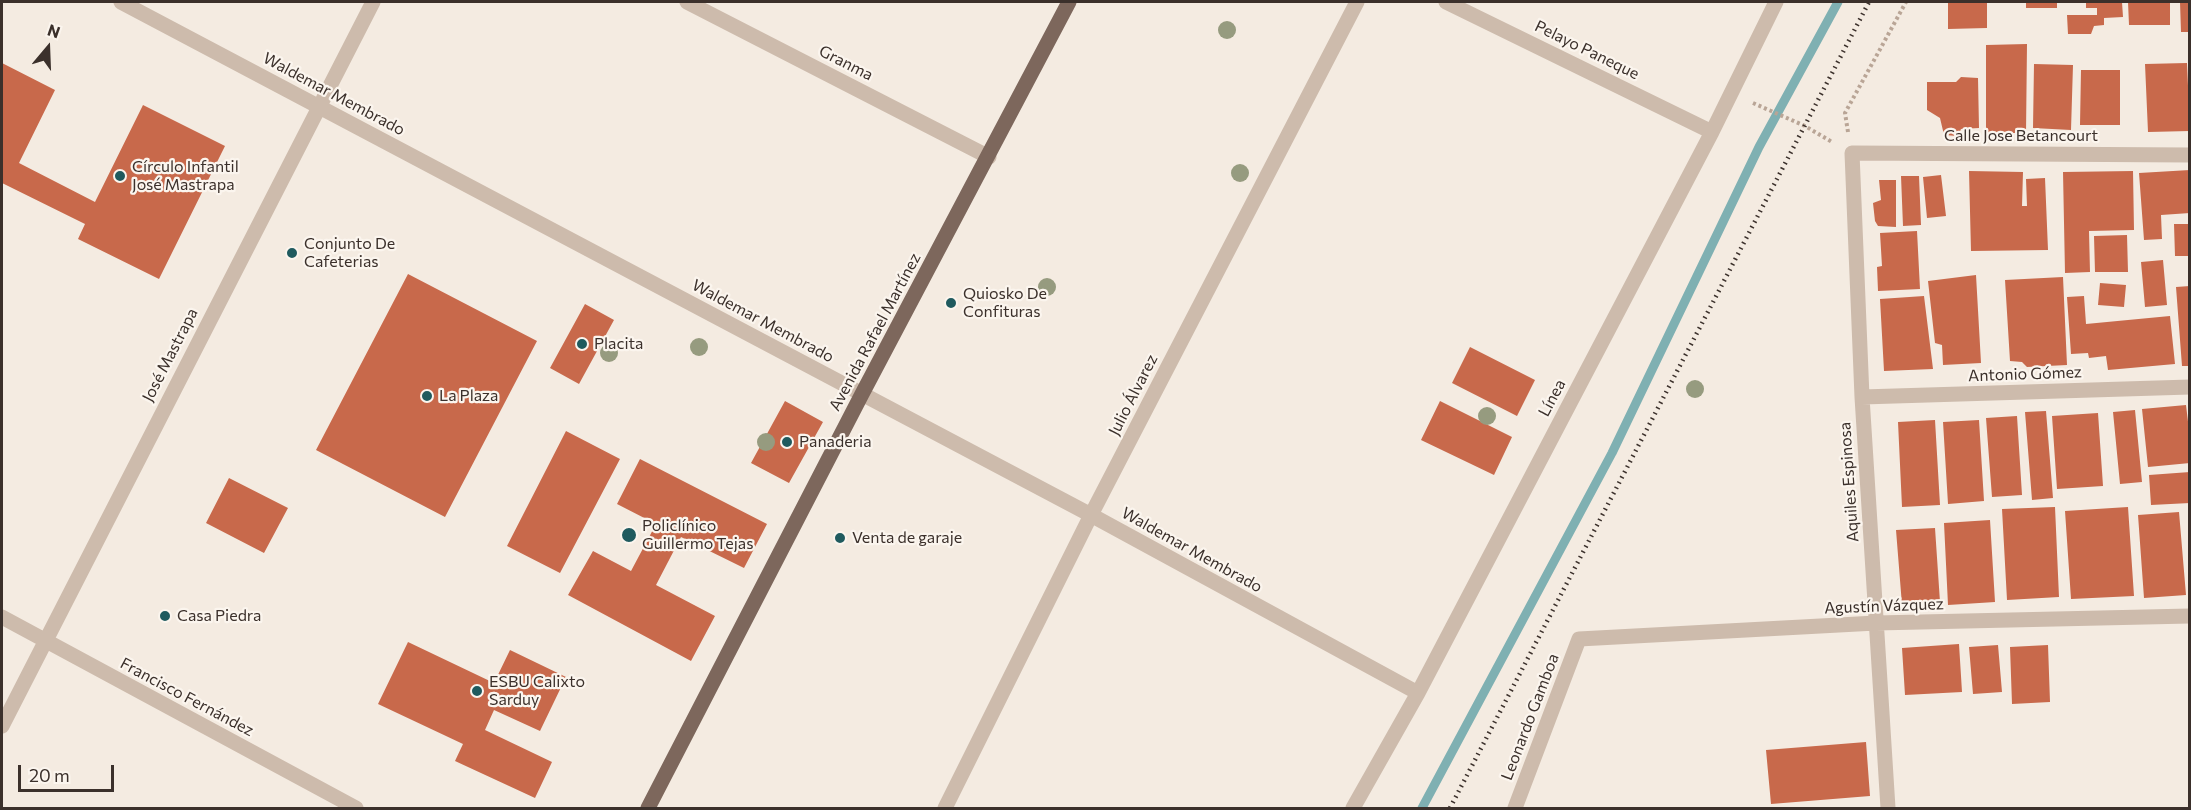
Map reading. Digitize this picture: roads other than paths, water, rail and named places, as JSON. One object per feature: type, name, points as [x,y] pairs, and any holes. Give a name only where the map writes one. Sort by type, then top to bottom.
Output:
[{"type":"main road","name":"Avenida Rafael Martínez","points":[[648,808],[862,394],[1069,2]]},
{"type":"street","name":"Waldemar Membrado","points":[[122,2],[1091,515],[1418,693]]},
{"type":"street","name":"José Mastrapa","points":[[2,726],[373,2]]},
{"type":"street","name":"Granma","points":[[687,2],[989,156]]},
{"type":"street","name":"Julio Álvarez","points":[[945,808],[1091,515],[1357,2]]},
{"type":"street","name":"Pelayo Paneque","points":[[1446,2],[1712,132]]},
{"type":"street","name":"Línea","points":[[1353,808],[1418,693],[1712,132],[1776,2]]},
{"type":"street","name":"Calle Jose Betancourt","points":[[1852,153],[2190,155]]},
{"type":"street","name":"Aquiles Espinosa","points":[[1852,153],[1862,397],[1888,808]]},
{"type":"street","name":"Antonio Gómez","points":[[1862,397],[2190,387]]},
{"type":"street","name":"Agustín Vázquez","points":[[1579,639],[1876,623],[2190,616]]},
{"type":"street","name":"Francisco Fernández","points":[[2,617],[356,808]]},
{"type":"street","name":"Leonardo Gamboa","points":[[1515,808],[1579,639]]},
{"type":"waterway","points":[[1422,808],[1612,453],[1759,147],[1838,2]]},
{"type":"railway","points":[[1450,808],[1869,2]]},
{"type":"place","name":"Círculo Infantil José Mastrapa","points":[[120,176]]},
{"type":"place","name":"Conjunto De Cafeterias","points":[[292,253]]},
{"type":"place","name":"Quiosko De Confituras","points":[[951,303]]},
{"type":"place","name":"Placita","points":[[582,344]]},
{"type":"place","name":"La Plaza","points":[[427,396]]},
{"type":"place","name":"Panaderia","points":[[787,442]]},
{"type":"place","name":"Policlínico Guillermo Tejas","points":[[629,535]]},
{"type":"place","name":"Venta de garaje","points":[[840,538]]},
{"type":"place","name":"Casa Piedra","points":[[165,616]]},
{"type":"place","name":"ESBU Calixto Sarduy","points":[[477,691]]}]
